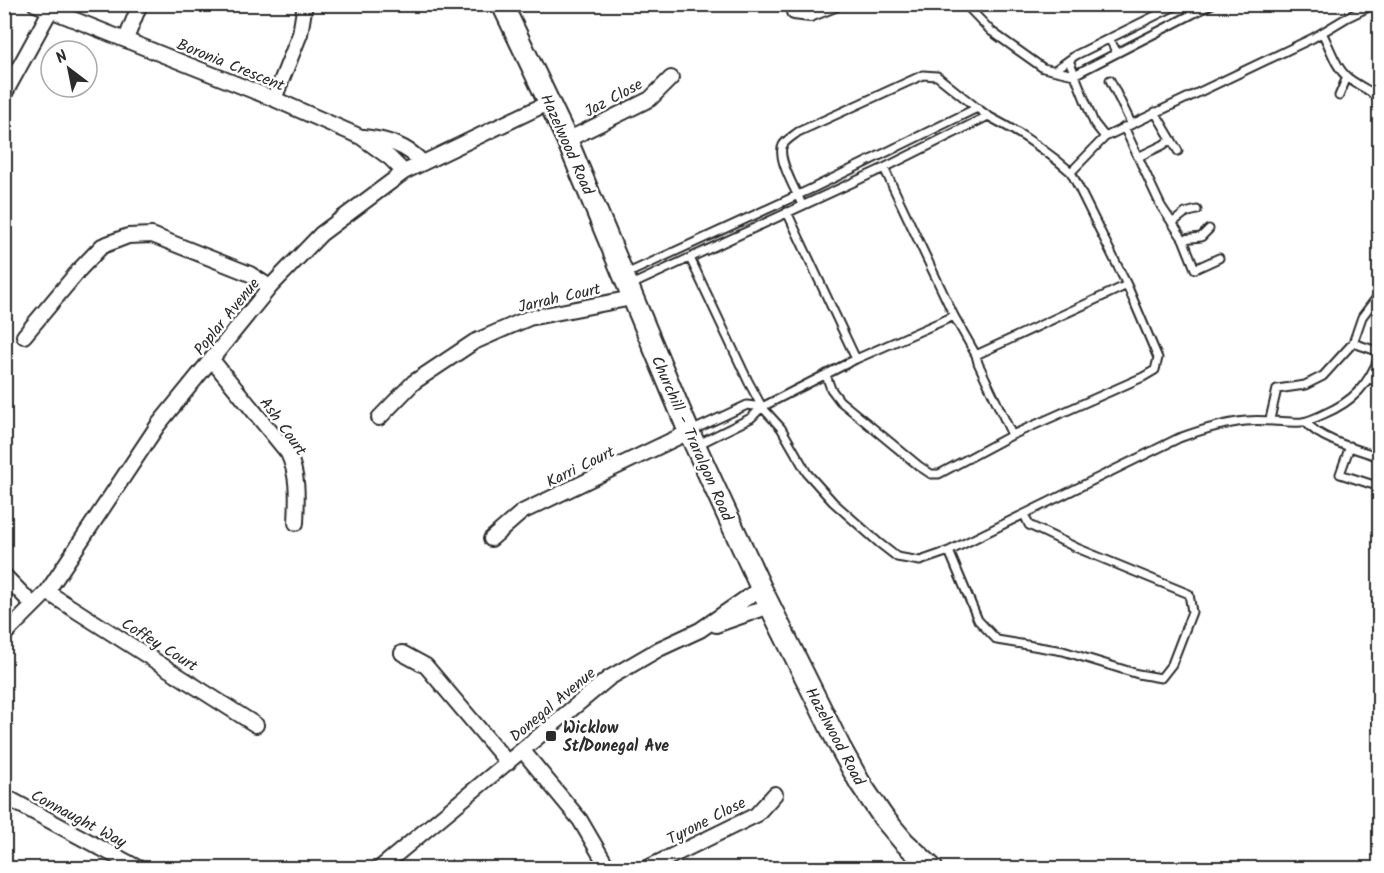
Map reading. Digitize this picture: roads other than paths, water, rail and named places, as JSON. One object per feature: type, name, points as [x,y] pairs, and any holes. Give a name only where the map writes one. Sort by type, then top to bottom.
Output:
[{"type":"main road","name":"Hazelwood Road","points":[[502,4],[567,140],[628,286]]},
{"type":"main road","name":"Churchill - Traralgon Road","points":[[628,286],[692,439],[761,588]]},
{"type":"main road","name":"Hazelwood Road","points":[[761,588],[860,783],[883,817],[904,842],[932,868]]},
{"type":"street","name":"Boronia Crescent","points":[[35,4],[274,99],[362,137],[404,172]]},
{"type":"street","points":[[126,39],[140,4]]},
{"type":"street","points":[[274,99],[300,34],[305,4]]},
{"type":"street","points":[[794,12],[810,14],[835,4]]},
{"type":"street","points":[[4,95],[50,11]]},
{"type":"street","name":"Jaz Close","points":[[567,140],[650,99],[671,78]]},
{"type":"street","name":"Poplar Avenue","points":[[4,634],[47,592],[158,425],[270,287],[321,234],[404,172],[550,102]]},
{"type":"street","points":[[362,137],[380,139],[399,145],[412,152],[423,163]]},
{"type":"street","points":[[24,336],[102,246],[128,236],[153,235],[250,274],[270,287]]},
{"type":"street","name":"Jarrah Court","points":[[379,418],[414,382],[474,342],[529,318],[628,286]]},
{"type":"street","name":"Ash Court","points":[[212,360],[288,453],[296,469],[298,488],[296,523]]},
{"type":"street","name":"Karri Court","points":[[491,538],[522,512],[692,439]]},
{"type":"street","points":[[4,575],[33,605]]},
{"type":"street","name":"Donegal Avenue","points":[[380,868],[609,678],[659,649],[700,630],[761,588]]},
{"type":"street","name":"Coffey Court","points":[[47,592],[256,725]]},
{"type":"street","points":[[700,630],[770,606]]},
{"type":"street","points":[[402,653],[426,666],[508,763]]},
{"type":"street","points":[[523,751],[580,820],[608,868]]},
{"type":"street","name":"Tyrone Close","points":[[647,868],[756,815],[775,794]]},
{"type":"street","name":"Connaught Way","points":[[4,796],[138,868]]},
{"type":"lane","points":[[965,4],[991,31],[1043,68],[1074,75],[1212,4]]},
{"type":"lane","points":[[1055,70],[1109,38],[1179,4]]},
{"type":"lane","points":[[1071,172],[1105,136],[1322,33],[1375,4]]},
{"type":"lane","points":[[1152,17],[1160,32]]},
{"type":"lane","points":[[1322,33],[1340,69],[1347,77],[1377,97],[1380,103]]},
{"type":"lane","points":[[1109,38],[1117,53]]},
{"type":"lane","points":[[1069,60],[1094,123],[1105,136]]},
{"type":"lane","points":[[802,205],[783,162],[781,150],[784,143],[798,132],[923,75],[937,76],[988,116],[1006,125],[1057,159],[1071,172],[1127,285],[1158,358],[1155,370],[1068,412],[1012,435],[939,474],[931,474],[919,466],[840,401],[831,389],[826,375]]},
{"type":"lane","points":[[1339,96],[1347,77]]},
{"type":"lane","points":[[1110,80],[1131,123]]},
{"type":"lane","points":[[628,286],[776,205],[977,108]]},
{"type":"lane","points":[[1155,112],[1178,151]]},
{"type":"lane","points":[[628,286],[884,168],[988,116]]},
{"type":"lane","points":[[1124,127],[1161,206],[1183,239],[1195,269],[1219,258]]},
{"type":"lane","points":[[1138,157],[1171,139]]},
{"type":"lane","points":[[884,168],[954,315],[976,355],[1012,435]]},
{"type":"lane","points":[[811,189],[815,199]]},
{"type":"lane","points":[[776,205],[784,214],[856,358]]},
{"type":"lane","points":[[1172,223],[1185,213],[1197,210]]},
{"type":"lane","points":[[1183,239],[1201,237],[1209,229]]},
{"type":"lane","points":[[690,258],[762,407],[781,428],[807,473],[833,502],[879,543],[897,557],[920,561],[949,551],[1179,438],[1208,428],[1246,421],[1270,419],[1306,422],[1330,411],[1358,394],[1369,379],[1380,354],[1353,343]]},
{"type":"lane","points":[[976,355],[1127,285]]},
{"type":"lane","points":[[1270,419],[1277,389],[1305,385],[1323,376],[1353,343],[1362,317],[1380,292]]},
{"type":"lane","points":[[692,439],[751,418],[762,407],[856,358],[954,315]]},
{"type":"lane","points":[[1369,379],[1380,382]]},
{"type":"lane","points":[[692,439],[747,405],[762,407]]},
{"type":"lane","points":[[1306,422],[1311,429],[1380,457]]},
{"type":"lane","points":[[1350,446],[1340,474],[1380,488]]},
{"type":"lane","points":[[949,551],[978,620],[997,640],[1063,651],[1137,675],[1161,678],[1172,664],[1192,612],[1190,594],[1077,548],[1029,525],[1024,514]]},
{"type":"place","name":"Wicklow St/Donegal Ave","points":[[551,736]]}]
